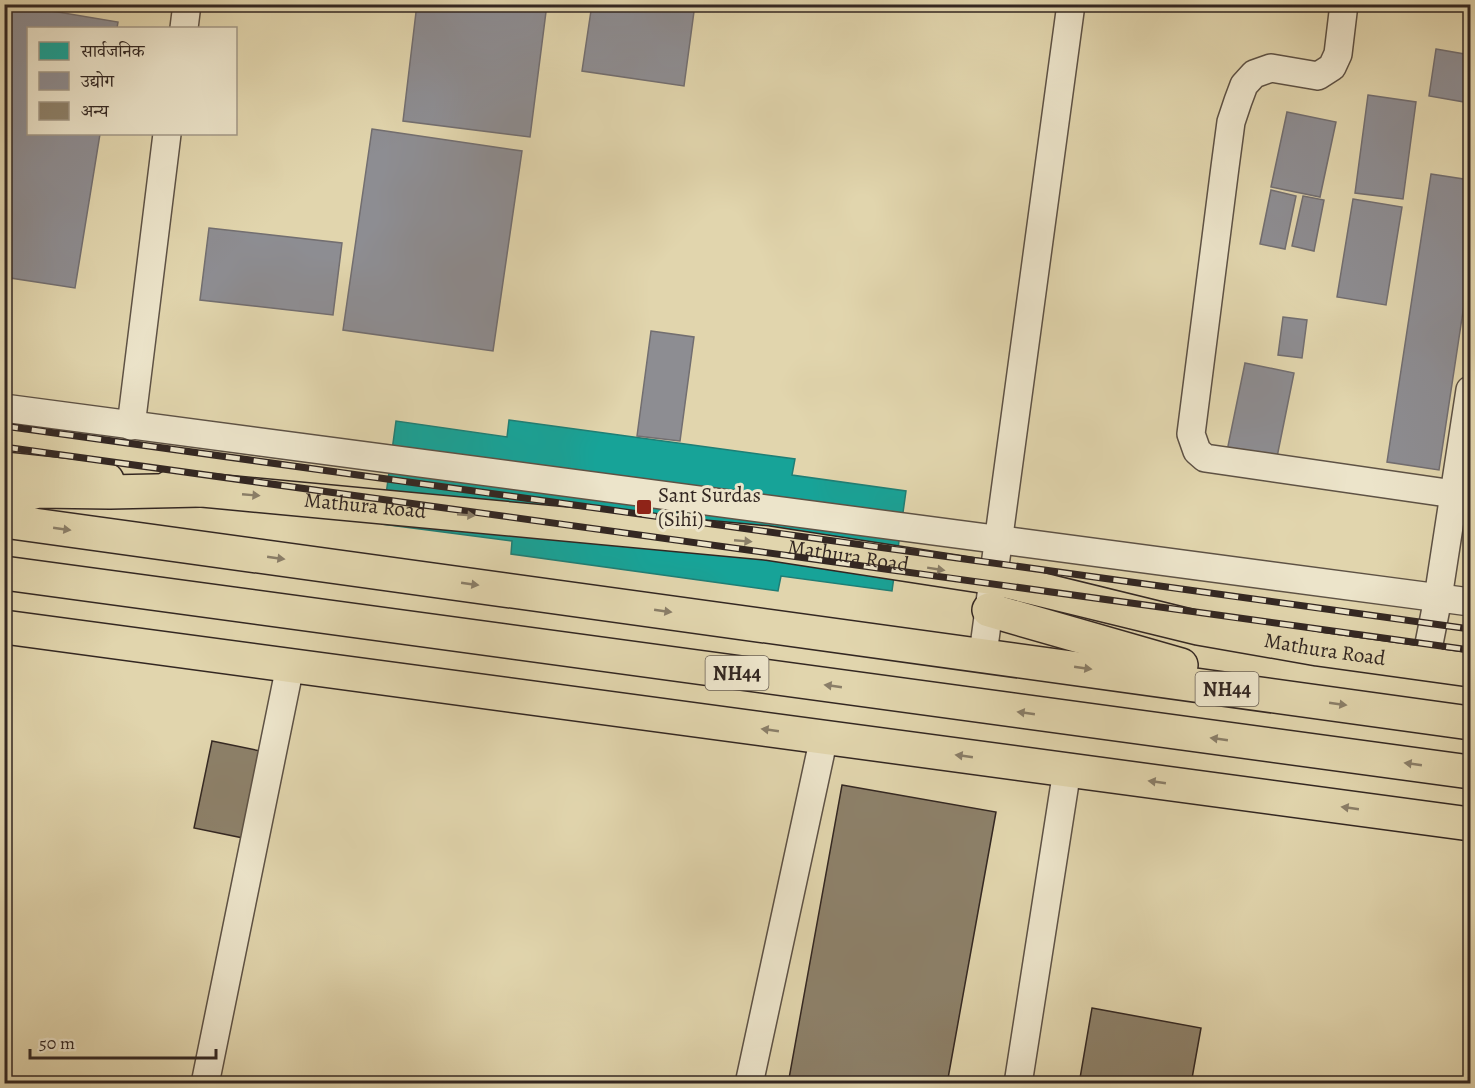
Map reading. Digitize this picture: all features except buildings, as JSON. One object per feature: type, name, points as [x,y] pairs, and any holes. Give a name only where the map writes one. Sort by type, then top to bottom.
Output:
[{"type":"main road","name":"Mathura Road","points":[[4,468],[200,490],[767,543],[994,578],[1198,628],[1318,649],[1470,670]]},
{"type":"main road","points":[[4,500],[38,490],[110,492],[200,490]]},
{"type":"main road","name":"NH44","points":[[4,520],[1470,723]]},
{"type":"main road","name":"NH44","points":[[4,573],[1470,772]]},
{"type":"main road","points":[[989,610],[1297,698]]},
{"type":"main road","points":[[4,627],[1470,824]]},
{"type":"street","points":[[184,27],[187,4]]},
{"type":"street","points":[[983,654],[1071,4]]},
{"type":"street","points":[[1344,4],[1338,54],[1332,67],[1318,76],[1271,68],[1254,74],[1244,84],[1232,122],[1225,167],[1191,434],[1197,451],[1205,458],[1454,494]]},
{"type":"street","points":[[131,426],[167,135]]},
{"type":"street","points":[[1425,664],[1454,494],[1467,437],[1470,390]]},
{"type":"street","points":[[4,408],[1470,602]]},
{"type":"street","points":[[205,1083],[290,666]]},
{"type":"street","points":[[749,1083],[824,737]]},
{"type":"street","points":[[1018,1083],[1067,770]]},
{"type":"railway","points":[[4,426],[1470,629]]},
{"type":"railway","points":[[4,447],[1470,650]]},
{"type":"place","name":"Sant Surdas (Sihi)","points":[[644,507]]}]
